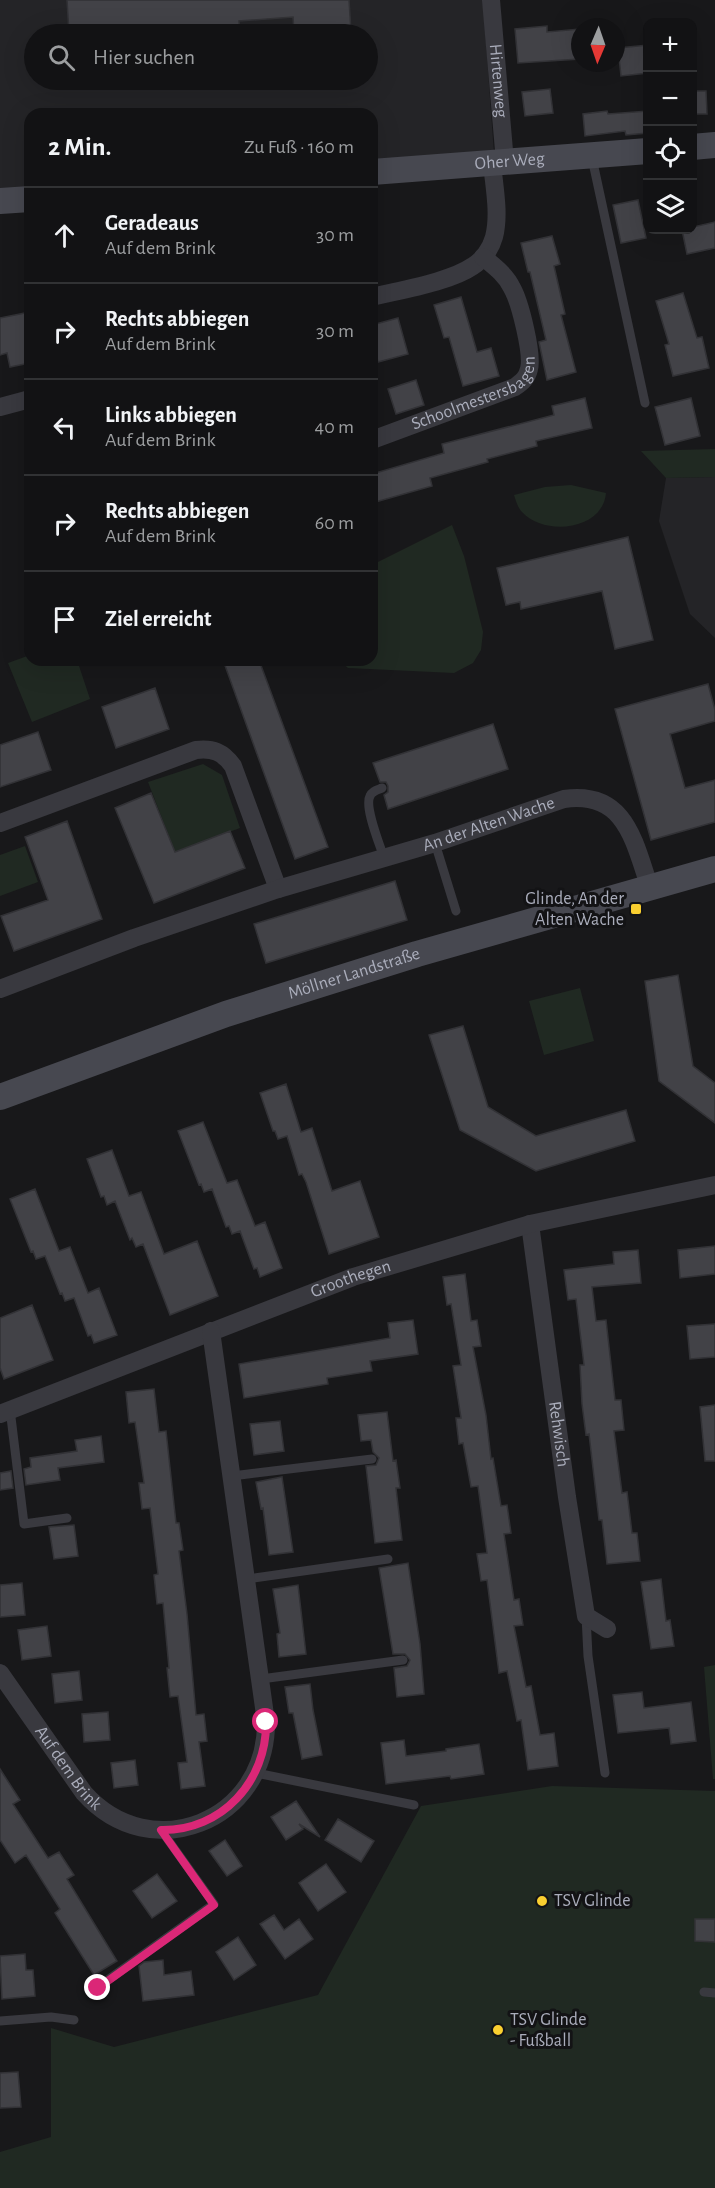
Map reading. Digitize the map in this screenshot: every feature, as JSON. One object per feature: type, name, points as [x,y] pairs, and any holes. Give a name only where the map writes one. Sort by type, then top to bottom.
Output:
[{"type":"main road","points":[[697,147],[715,145]]},
{"type":"main road","name":"Oher Weg","points":[[378,172],[643,151]]},
{"type":"main road","points":[[0,201],[24,199]]},
{"type":"main road","name":"Möllner Landstraße","points":[[0,1097],[226,1014],[417,954],[715,869]]},
{"type":"street","name":"Hirtenweg","points":[[483,257],[494,237],[499,163],[491,0]]},
{"type":"street","points":[[378,295],[450,277],[474,266],[483,257]]},
{"type":"street","name":"Schoolmestersbagen","points":[[378,438],[515,387],[524,380],[531,360],[517,299],[506,279],[483,257]]},
{"type":"street","points":[[0,407],[24,401]]},
{"type":"street","points":[[0,823],[196,750],[218,751],[227,757],[233,766],[278,889]]},
{"type":"street","name":"An der Alten Wache","points":[[0,989],[144,934],[278,889],[435,843],[564,799],[578,797],[593,799],[607,804],[618,813],[626,824],[650,888]]},
{"type":"street","name":"Groothegen","points":[[5,1412],[211,1330],[353,1277],[530,1224],[715,1185]]},
{"type":"street","name":"Rehwisch","points":[[530,1224],[567,1497],[586,1616]]},
{"type":"street","name":"Auf dem Brink","points":[[0,1673],[90,1800],[121,1821],[138,1827],[161,1830],[192,1826],[218,1815],[239,1797],[256,1773],[267,1731],[211,1330]]},
{"type":"street","points":[[586,1616],[607,1629]]},
{"type":"lane","points":[[591,155],[645,403]]},
{"type":"lane","points":[[382,788],[371,792],[368,798],[384,858]]},
{"type":"lane","points":[[435,843],[456,911]]},
{"type":"lane","points":[[5,1412],[24,1524],[67,1518]]},
{"type":"lane","points":[[232,1476],[372,1458]]},
{"type":"lane","points":[[247,1579],[388,1559]]},
{"type":"lane","points":[[586,1616],[588,1656],[605,1773]]},
{"type":"lane","points":[[261,1679],[403,1660]]},
{"type":"lane","points":[[256,1773],[414,1805]]},
{"type":"lane","points":[[98,1988],[214,1905],[161,1830]]},
{"type":"lane","points":[[704,1992],[715,1993]]},
{"type":"lane","points":[[0,2021],[51,2017],[74,2020]]},
{"type":"shaded area","points":[[0,0],[483,0],[494,154],[378,164],[378,108],[24,108],[24,190],[0,192]]},
{"type":"shaded area","points":[[715,449],[715,477],[666,478],[641,451]]},
{"type":"shaded area","points":[[715,477],[715,638],[690,614],[659,521],[666,478]]},
{"type":"shaded area","points":[[571,485],[606,493],[595,515],[572,526],[544,525],[532,520],[521,510],[514,495],[545,487]]},
{"type":"shaded area","points":[[452,525],[464,556],[483,632],[481,650],[473,663],[454,673],[348,668],[346,666],[378,666],[378,562]]},
{"type":"shaded area","points":[[24,657],[24,666],[79,666],[90,699],[32,722],[8,663]]},
{"type":"shaded area","points":[[203,764],[222,775],[240,828],[175,852],[148,782]]},
{"type":"shaded area","points":[[25,846],[38,882],[0,896],[0,855]]},
{"type":"shaded area","points":[[580,988],[594,1041],[544,1055],[529,1001]]},
{"type":"shaded area","points":[[715,1665],[715,1779],[713,1779],[704,1667]]},
{"type":"shaded area","name":"TSV Glinde","points":[[552,1786],[715,1791],[715,2188],[0,2188],[0,2152],[51,2137],[51,2028],[114,2047],[318,1995],[421,1806]]},
{"type":"building","points":[[67,0],[349,0],[351,24],[293,24],[293,17],[239,21],[239,24],[68,24]]},
{"type":"building","points":[[547,26],[547,32],[571,30],[571,60],[518,63],[515,29]]},
{"type":"building","points":[[643,46],[643,74],[621,76],[621,72],[625,72],[625,47]]},
{"type":"building","points":[[550,89],[553,113],[525,116],[522,92]]},
{"type":"building","points":[[697,91],[706,91],[707,114],[697,114]]},
{"type":"building","points":[[607,111],[608,114],[643,111],[643,133],[626,135],[625,131],[585,136],[583,114]]},
{"type":"building","points":[[638,200],[643,234],[646,238],[621,243],[613,205]]},
{"type":"building","points":[[715,222],[715,248],[687,254],[683,234],[697,234],[697,226]]},
{"type":"building","points":[[552,236],[560,264],[554,266],[565,314],[561,315],[576,372],[547,380],[539,342],[546,340],[521,243]]},
{"type":"building","points":[[683,293],[697,338],[702,337],[709,368],[673,376],[665,345],[669,344],[656,301]]},
{"type":"building","points":[[461,297],[477,352],[491,348],[499,376],[463,386],[449,337],[444,338],[434,305]]},
{"type":"building","points":[[24,313],[24,364],[10,367],[7,353],[0,355],[0,318]]},
{"type":"building","points":[[398,318],[408,354],[378,362],[378,323]]},
{"type":"building","points":[[416,380],[424,405],[396,414],[388,389]]},
{"type":"building","points":[[585,398],[592,428],[536,441],[537,446],[487,459],[488,462],[430,478],[432,486],[378,501],[378,472],[444,453],[442,444],[554,415],[552,406]]},
{"type":"building","points":[[691,398],[700,436],[665,445],[655,407]]},
{"type":"building","points":[[628,537],[653,640],[615,649],[602,591],[521,609],[520,602],[506,605],[497,568]]},
{"type":"building","points":[[225,666],[261,666],[328,847],[295,859]]},
{"type":"building","points":[[708,684],[715,710],[715,721],[670,734],[685,788],[715,780],[715,822],[651,840],[615,709]]},
{"type":"building","points":[[155,688],[169,729],[116,748],[102,707]]},
{"type":"building","points":[[493,724],[508,769],[388,809],[384,795],[388,792],[388,786],[386,782],[380,782],[373,763]]},
{"type":"building","points":[[38,732],[51,770],[0,787],[0,745]]},
{"type":"building","points":[[151,793],[175,852],[230,831],[245,868],[154,903],[115,808]]},
{"type":"building","points":[[67,821],[102,919],[14,951],[1,916],[48,900],[25,837]]},
{"type":"building","points":[[395,881],[407,920],[266,963],[254,924]]},
{"type":"building","points":[[678,975],[693,1066],[715,1083],[715,1123],[659,1081],[645,981]]},
{"type":"building","points":[[463,1026],[488,1107],[536,1136],[626,1110],[635,1141],[536,1171],[460,1130],[429,1035]]},
{"type":"building","points":[[286,1084],[301,1132],[312,1128],[332,1191],[360,1181],[379,1237],[329,1254],[306,1182],[302,1174],[299,1175],[287,1136],[278,1139],[260,1093]]},
{"type":"building","points":[[203,1122],[227,1183],[237,1180],[255,1226],[265,1222],[282,1268],[260,1277],[257,1268],[254,1269],[240,1231],[232,1234],[229,1226],[226,1227],[212,1189],[204,1192],[201,1184],[199,1185],[178,1131]]},
{"type":"building","points":[[112,1150],[129,1196],[141,1192],[164,1254],[197,1241],[218,1296],[170,1315],[143,1244],[136,1247],[132,1238],[130,1240],[115,1201],[107,1205],[104,1196],[101,1197],[87,1159]]},
{"type":"building","points":[[35,1189],[59,1251],[70,1247],[88,1293],[99,1288],[117,1335],[94,1343],[91,1335],[88,1336],[74,1298],[65,1301],[62,1293],[60,1294],[45,1256],[36,1259],[33,1251],[31,1252],[10,1199]]},
{"type":"building","points":[[715,1246],[715,1274],[680,1278],[678,1250]]},
{"type":"building","points":[[638,1250],[641,1283],[592,1287],[596,1321],[606,1320],[615,1400],[621,1400],[624,1430],[614,1431],[622,1493],[627,1492],[632,1533],[637,1533],[640,1561],[607,1564],[602,1520],[599,1520],[589,1434],[586,1435],[582,1404],[580,1365],[584,1365],[576,1299],[568,1300],[564,1270],[614,1264],[613,1252]]},
{"type":"building","points":[[465,1274],[471,1321],[477,1320],[481,1346],[473,1347],[486,1415],[491,1459],[493,1458],[501,1506],[507,1505],[511,1533],[504,1534],[514,1600],[519,1599],[523,1625],[514,1626],[526,1687],[531,1686],[540,1735],[554,1733],[558,1766],[528,1770],[521,1720],[517,1721],[507,1671],[499,1673],[487,1580],[481,1581],[477,1554],[487,1553],[478,1486],[471,1487],[463,1443],[459,1444],[456,1418],[461,1418],[453,1366],[461,1365],[451,1304],[447,1305],[443,1277]]},
{"type":"building","points":[[32,1305],[53,1360],[4,1379],[0,1368],[0,1318]]},
{"type":"building","points":[[413,1320],[418,1354],[370,1361],[372,1371],[327,1378],[328,1384],[244,1398],[239,1364],[390,1338],[388,1323]]},
{"type":"building","points":[[715,1324],[715,1357],[690,1359],[687,1326]]},
{"type":"building","points":[[154,1389],[159,1432],[166,1431],[176,1523],[179,1523],[183,1550],[179,1551],[196,1715],[204,1714],[207,1741],[199,1742],[205,1786],[181,1789],[178,1763],[187,1762],[178,1696],[170,1697],[163,1603],[157,1604],[154,1575],[158,1574],[150,1508],[142,1509],[139,1483],[144,1483],[135,1422],[129,1423],[126,1392]]},
{"type":"building","points":[[715,1405],[715,1461],[705,1461],[700,1407]]},
{"type":"building","points":[[387,1412],[393,1461],[396,1460],[400,1488],[396,1488],[402,1540],[375,1543],[366,1466],[376,1465],[379,1458],[373,1452],[371,1440],[361,1441],[358,1415]]},
{"type":"building","points":[[280,1421],[284,1451],[254,1455],[250,1424]]},
{"type":"building","points":[[101,1436],[104,1462],[58,1468],[60,1480],[26,1485],[24,1469],[31,1467],[30,1458],[77,1451],[75,1440]]},
{"type":"building","points":[[11,1471],[13,1488],[0,1490],[0,1473]]},
{"type":"building","points":[[282,1477],[293,1552],[269,1555],[263,1508],[261,1509],[256,1482]]},
{"type":"building","points":[[74,1525],[78,1556],[54,1559],[49,1527]]},
{"type":"building","points":[[408,1563],[420,1644],[424,1694],[397,1697],[394,1668],[407,1666],[410,1660],[405,1654],[393,1654],[379,1568]]},
{"type":"building","points":[[661,1579],[666,1621],[670,1620],[674,1646],[651,1649],[641,1582]]},
{"type":"building","points":[[22,1583],[25,1615],[0,1617],[0,1585]]},
{"type":"building","points":[[298,1585],[306,1654],[279,1657],[277,1634],[280,1633],[273,1589]]},
{"type":"building","points":[[47,1626],[51,1656],[22,1660],[18,1630]]},
{"type":"building","points":[[79,1671],[82,1700],[55,1703],[52,1674]]},
{"type":"building","points":[[310,1684],[322,1755],[302,1759],[293,1713],[289,1713],[285,1687]]},
{"type":"building","points":[[642,1692],[644,1708],[691,1702],[696,1741],[671,1744],[669,1728],[618,1733],[613,1695]]},
{"type":"building","points":[[108,1712],[110,1740],[84,1742],[82,1714]]},
{"type":"building","points":[[404,1740],[406,1756],[479,1744],[484,1774],[386,1784],[381,1743]]},
{"type":"building","points":[[135,1760],[138,1785],[114,1788],[111,1763]]},
{"type":"building","points":[[0,1769],[20,1800],[13,1804],[48,1858],[59,1852],[74,1875],[67,1879],[117,1961],[94,1975],[55,1913],[60,1909],[26,1855],[15,1863],[0,1840]]},
{"type":"building","points":[[296,1801],[320,1837],[299,1824],[303,1829],[286,1840],[271,1817]]},
{"type":"building","points":[[338,1819],[374,1841],[361,1862],[325,1840]]},
{"type":"building","points":[[225,1840],[242,1866],[227,1876],[209,1851]]},
{"type":"building","points":[[326,1864],[346,1892],[318,1911],[299,1883]]},
{"type":"building","points":[[157,1874],[177,1901],[152,1918],[133,1891]]},
{"type":"building","points":[[274,1915],[284,1930],[299,1919],[313,1939],[285,1959],[260,1924]]},
{"type":"building","points":[[695,1919],[715,1919],[715,1942],[695,1941]]},
{"type":"building","points":[[238,1937],[256,1965],[234,1980],[216,1952]]},
{"type":"building","points":[[25,1954],[26,1970],[33,1970],[35,1996],[2,1999],[0,1956]]},
{"type":"building","points":[[163,1960],[164,1975],[191,1971],[194,1995],[143,2001],[139,1966],[144,1962]]},
{"type":"building","points":[[18,2072],[21,2107],[0,2108],[0,2073]]},
{"type":"place","name":"Glinde, An der Alten Wache","points":[[636,909]]},
{"type":"place","name":"TSV Glinde","points":[[542,1901]]},
{"type":"place","name":"TSV Glinde - Fußball","points":[[498,2030]]},
{"type":"route","points":[[98,1988],[214,1905],[161,1830],[184,1828],[201,1823],[225,1810],[239,1797],[259,1767],[266,1740],[266,1722]]}]
